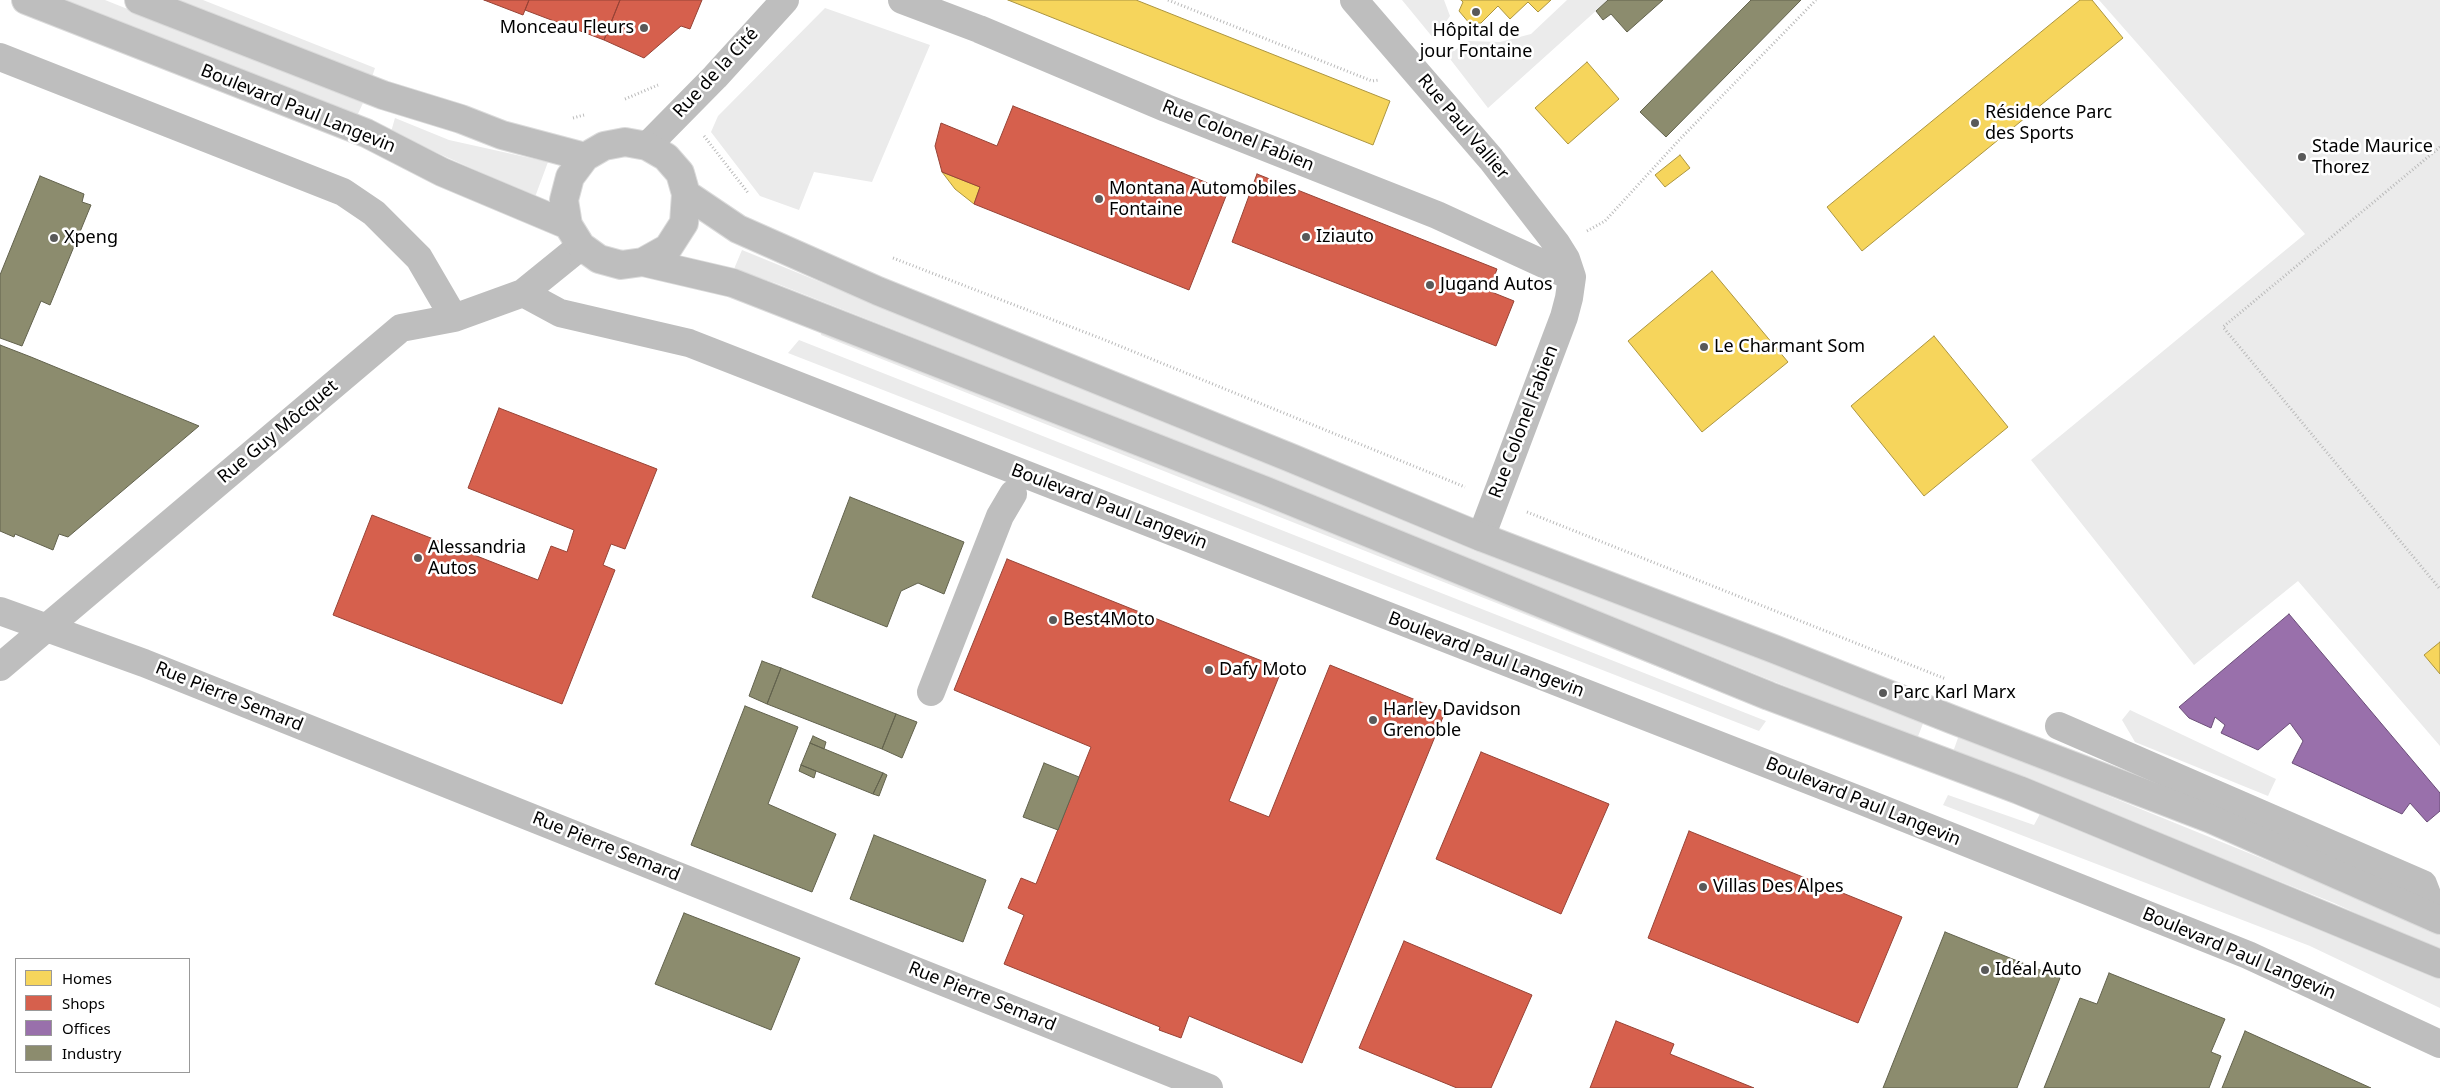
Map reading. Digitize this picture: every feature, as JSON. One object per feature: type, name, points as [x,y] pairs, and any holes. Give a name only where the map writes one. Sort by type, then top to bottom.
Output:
[{"type":"street","name":"Boulevard Paul Langevin","points":[[26,0],[366,133],[575,236]]},
{"type":"street","points":[[139,0],[383,95],[460,119],[502,135],[585,157]]},
{"type":"street","name":"Rue de la Cité","points":[[647,146],[715,77],[784,0]]},
{"type":"street","name":"Rue Colonel Fabien","points":[[902,0],[979,29],[1166,108],[1437,215],[1565,259],[1569,298],[1561,325],[1481,537]]},
{"type":"street","name":"Rue Paul Vallier","points":[[1354,0],[1492,159],[1565,259]]},
{"type":"street","points":[[0,56],[343,192],[374,214],[419,258],[454,318]]},
{"type":"street","points":[[643,262],[668,248],[684,223],[686,194],[680,174],[666,157],[647,146],[626,142],[604,146],[585,157],[570,176],[564,200],[575,236],[599,259],[621,264],[643,262],[733,282],[1266,491],[1769,696],[2019,790],[2440,964]]},
{"type":"street","points":[[686,194],[738,229],[878,291],[1481,537],[2211,819],[2438,919]]},
{"type":"street","name":"Rue Guy Môcquet","points":[[0,667],[401,328],[454,318],[523,293],[575,236]]},
{"type":"street","name":"Boulevard Paul Langevin","points":[[523,293],[560,313],[689,343],[1844,794],[2248,955],[2440,1044]]},
{"type":"street","points":[[931,692],[1000,516],[1013,494]]},
{"type":"street","name":"Rue Pierre Semard","points":[[3,612],[110,650],[1209,1088]]},
{"type":"street","points":[[2058,726],[2423,884],[2438,919]]},
{"type":"path","points":[[1168,0],[1372,81],[1387,80]]},
{"type":"path","points":[[1565,259],[1581,235],[1605,221],[1681,138],[1816,0]]},
{"type":"path","points":[[704,137],[752,198]]},
{"type":"path","points":[[2440,147],[2222,328],[2440,589]]},
{"type":"path","points":[[886,256],[1105,340],[1495,499],[1948,680]]},
{"type":"shaded area","points":[[64,0],[105,0],[363,103],[357,116]]},
{"type":"shaded area","points":[[160,0],[203,0],[375,68],[370,83]]},
{"type":"shaded area","points":[[1402,0],[1444,0],[1450,16],[1434,39]]},
{"type":"shaded area","points":[[1567,0],[1608,0],[1488,108],[1447,55],[1469,41],[1500,42],[1531,34]]},
{"type":"shaded area","points":[[2099,0],[2440,0],[2440,746],[2298,581],[2194,665],[2031,460],[2305,234]]},
{"type":"shaded area","points":[[825,8],[930,45],[872,182],[814,172],[799,210],[760,196],[711,132],[718,116]]},
{"type":"shaded area","points":[[395,118],[449,140],[548,162],[535,197],[391,132]]},
{"type":"shaded area","points":[[742,250],[1170,425],[1924,721],[1917,739],[1164,436],[778,284],[734,269]]},
{"type":"shaded area","points":[[822,327],[1771,703],[1766,710],[821,335]]},
{"type":"shaded area","points":[[799,340],[1766,721],[1759,731],[788,353]]},
{"type":"shaded area","points":[[2130,710],[2276,779],[2268,796],[2135,742],[2122,720]]},
{"type":"shaded area","points":[[1959,735],[2440,931],[2440,952],[2334,903],[1953,752]]},
{"type":"shaded area","points":[[1948,795],[2034,825],[2041,812],[2440,974],[2440,1008],[2310,946],[1943,805]]},
{"type":"building: Homes","points":[[1008,0],[1136,0],[1390,101],[1373,145]]},
{"type":"building: Homes","name":"Hôpital de jour Fontaine","points":[[1461,0],[1551,0],[1538,12],[1528,2],[1510,19],[1498,6],[1481,23],[1470,24],[1459,11],[1463,2]]},
{"type":"building: Homes","name":"Résidence Parc des Sports","points":[[2080,0],[2092,0],[2123,38],[1862,251],[1827,207]]},
{"type":"building: Homes","points":[[1587,62],[1619,99],[1568,144],[1535,108]]},
{"type":"building: Homes","points":[[1680,155],[1690,168],[1665,187],[1655,175]]},
{"type":"building: Homes","points":[[942,172],[980,187],[974,204],[955,189]]},
{"type":"building: Homes","name":"Le Charmant Som","points":[[1712,271],[1788,362],[1702,432],[1628,341]]},
{"type":"building: Homes","name":"Le Charmant Som","points":[[1934,336],[2008,427],[1924,496],[1851,406]]},
{"type":"building: Homes","points":[[2440,642],[2440,674],[2424,655]]},
{"type":"building: Shops","points":[[484,0],[529,0],[523,15]]},
{"type":"building: Shops","points":[[529,0],[620,0],[604,40],[525,10]]},
{"type":"building: Shops","name":"Monceau Fleurs","points":[[620,0],[702,0],[690,29],[681,26],[644,58],[604,40]]},
{"type":"building: Shops","points":[[1013,106],[1228,191],[1189,290],[974,204],[980,187],[942,172],[935,146],[941,123],[997,146]]},
{"type":"building: Shops","points":[[1257,174],[1497,269],[1489,291],[1514,301],[1496,346],[1232,242]]},
{"type":"building: Shops","name":"Alessandria Autos","points":[[499,408],[657,469],[625,549],[611,544],[603,565],[615,570],[562,704],[333,615],[372,515],[538,580],[551,546],[567,552],[574,530],[468,488]]},
{"type":"building: Shops","points":[[1007,559],[1282,669],[1229,801],[1269,817],[1330,665],[1445,712],[1302,1063],[1189,1016],[1181,1038],[1159,1030],[1160,1027],[1004,964],[1024,915],[1008,908],[1021,878],[1036,884],[1091,747],[954,690]]},
{"type":"building: Shops","points":[[1481,752],[1609,804],[1561,914],[1436,859]]},
{"type":"building: Shops","points":[[1689,831],[1902,917],[1858,1023],[1648,938]]},
{"type":"building: Shops","points":[[1404,941],[1532,995],[1491,1088],[1457,1088],[1359,1048]]},
{"type":"building: Shops","points":[[1616,1021],[1674,1044],[1670,1054],[1754,1088],[1590,1088]]},
{"type":"building: Offices","points":[[2289,614],[2440,793],[2440,811],[2427,822],[2410,803],[2402,814],[2292,763],[2303,741],[2290,723],[2258,750],[2221,733],[2225,725],[2215,717],[2211,728],[2189,718],[2179,707]]},
{"type":"building: Industry","points":[[1608,0],[1663,0],[1627,32],[1611,14],[1603,20],[1596,11]]},
{"type":"building: Industry","points":[[1751,0],[1801,0],[1666,137],[1640,112]]},
{"type":"building: Industry","points":[[40,176],[84,194],[82,202],[91,205],[50,305],[41,301],[22,346],[0,338],[0,275]]},
{"type":"building: Industry","points":[[0,345],[199,426],[68,537],[59,534],[53,550],[15,534],[14,537],[0,531]]},
{"type":"building: Industry","points":[[850,497],[964,542],[944,594],[918,583],[901,591],[887,627],[812,597]]},
{"type":"building: Industry","points":[[762,661],[781,668],[767,704],[749,696]]},
{"type":"building: Industry","points":[[781,668],[896,714],[882,749],[767,704]]},
{"type":"building: Industry","points":[[745,706],[798,727],[768,804],[836,834],[812,892],[691,845]]},
{"type":"building: Industry","points":[[896,714],[917,722],[902,758],[882,749]]},
{"type":"building: Industry","points":[[813,736],[826,742],[824,749],[810,743]]},
{"type":"building: Industry","points":[[810,743],[883,773],[873,794],[801,765]]},
{"type":"building: Industry","points":[[1044,763],[1079,777],[1058,830],[1023,817]]},
{"type":"building: Industry","points":[[801,765],[816,771],[814,778],[799,771]]},
{"type":"building: Industry","points":[[883,773],[887,775],[879,796],[873,794]]},
{"type":"building: Industry","points":[[874,835],[986,880],[963,942],[850,899]]},
{"type":"building: Industry","points":[[684,913],[800,958],[771,1030],[655,984]]},
{"type":"building: Industry","points":[[1945,932],[2060,978],[2017,1088],[1883,1088]]},
{"type":"building: Industry","points":[[2109,973],[2225,1019],[2211,1052],[2221,1056],[2209,1088],[2044,1088],[2080,998],[2097,1004]]},
{"type":"building: Industry","points":[[2245,1031],[2371,1088],[2222,1088]]},
{"type":"place","name":"Hôpital de jour Fontaine","points":[[1476,12]]},
{"type":"place","name":"Monceau Fleurs","points":[[644,28]]},
{"type":"place","name":"Résidence Parc des Sports","points":[[1975,123]]},
{"type":"place","name":"Stade Maurice Thorez","points":[[2302,157]]},
{"type":"place","name":"Montana Automobiles Fontaine","points":[[1099,199]]},
{"type":"place","name":"Iziauto","points":[[1306,237]]},
{"type":"place","name":"Xpeng","points":[[54,238]]},
{"type":"place","name":"Jugand Autos","points":[[1430,285]]},
{"type":"place","name":"Le Charmant Som","points":[[1704,347]]},
{"type":"place","name":"Alessandria Autos","points":[[418,558]]},
{"type":"place","name":"Best4Moto","points":[[1053,620]]},
{"type":"place","name":"Dafy Moto","points":[[1209,670]]},
{"type":"place","name":"Parc Karl Marx","points":[[1883,693]]},
{"type":"place","name":"Harley Davidson Grenoble","points":[[1373,720]]},
{"type":"place","name":"Villas Des Alpes","points":[[1703,887]]},
{"type":"place","name":"Idéal Auto","points":[[1985,970]]}]
